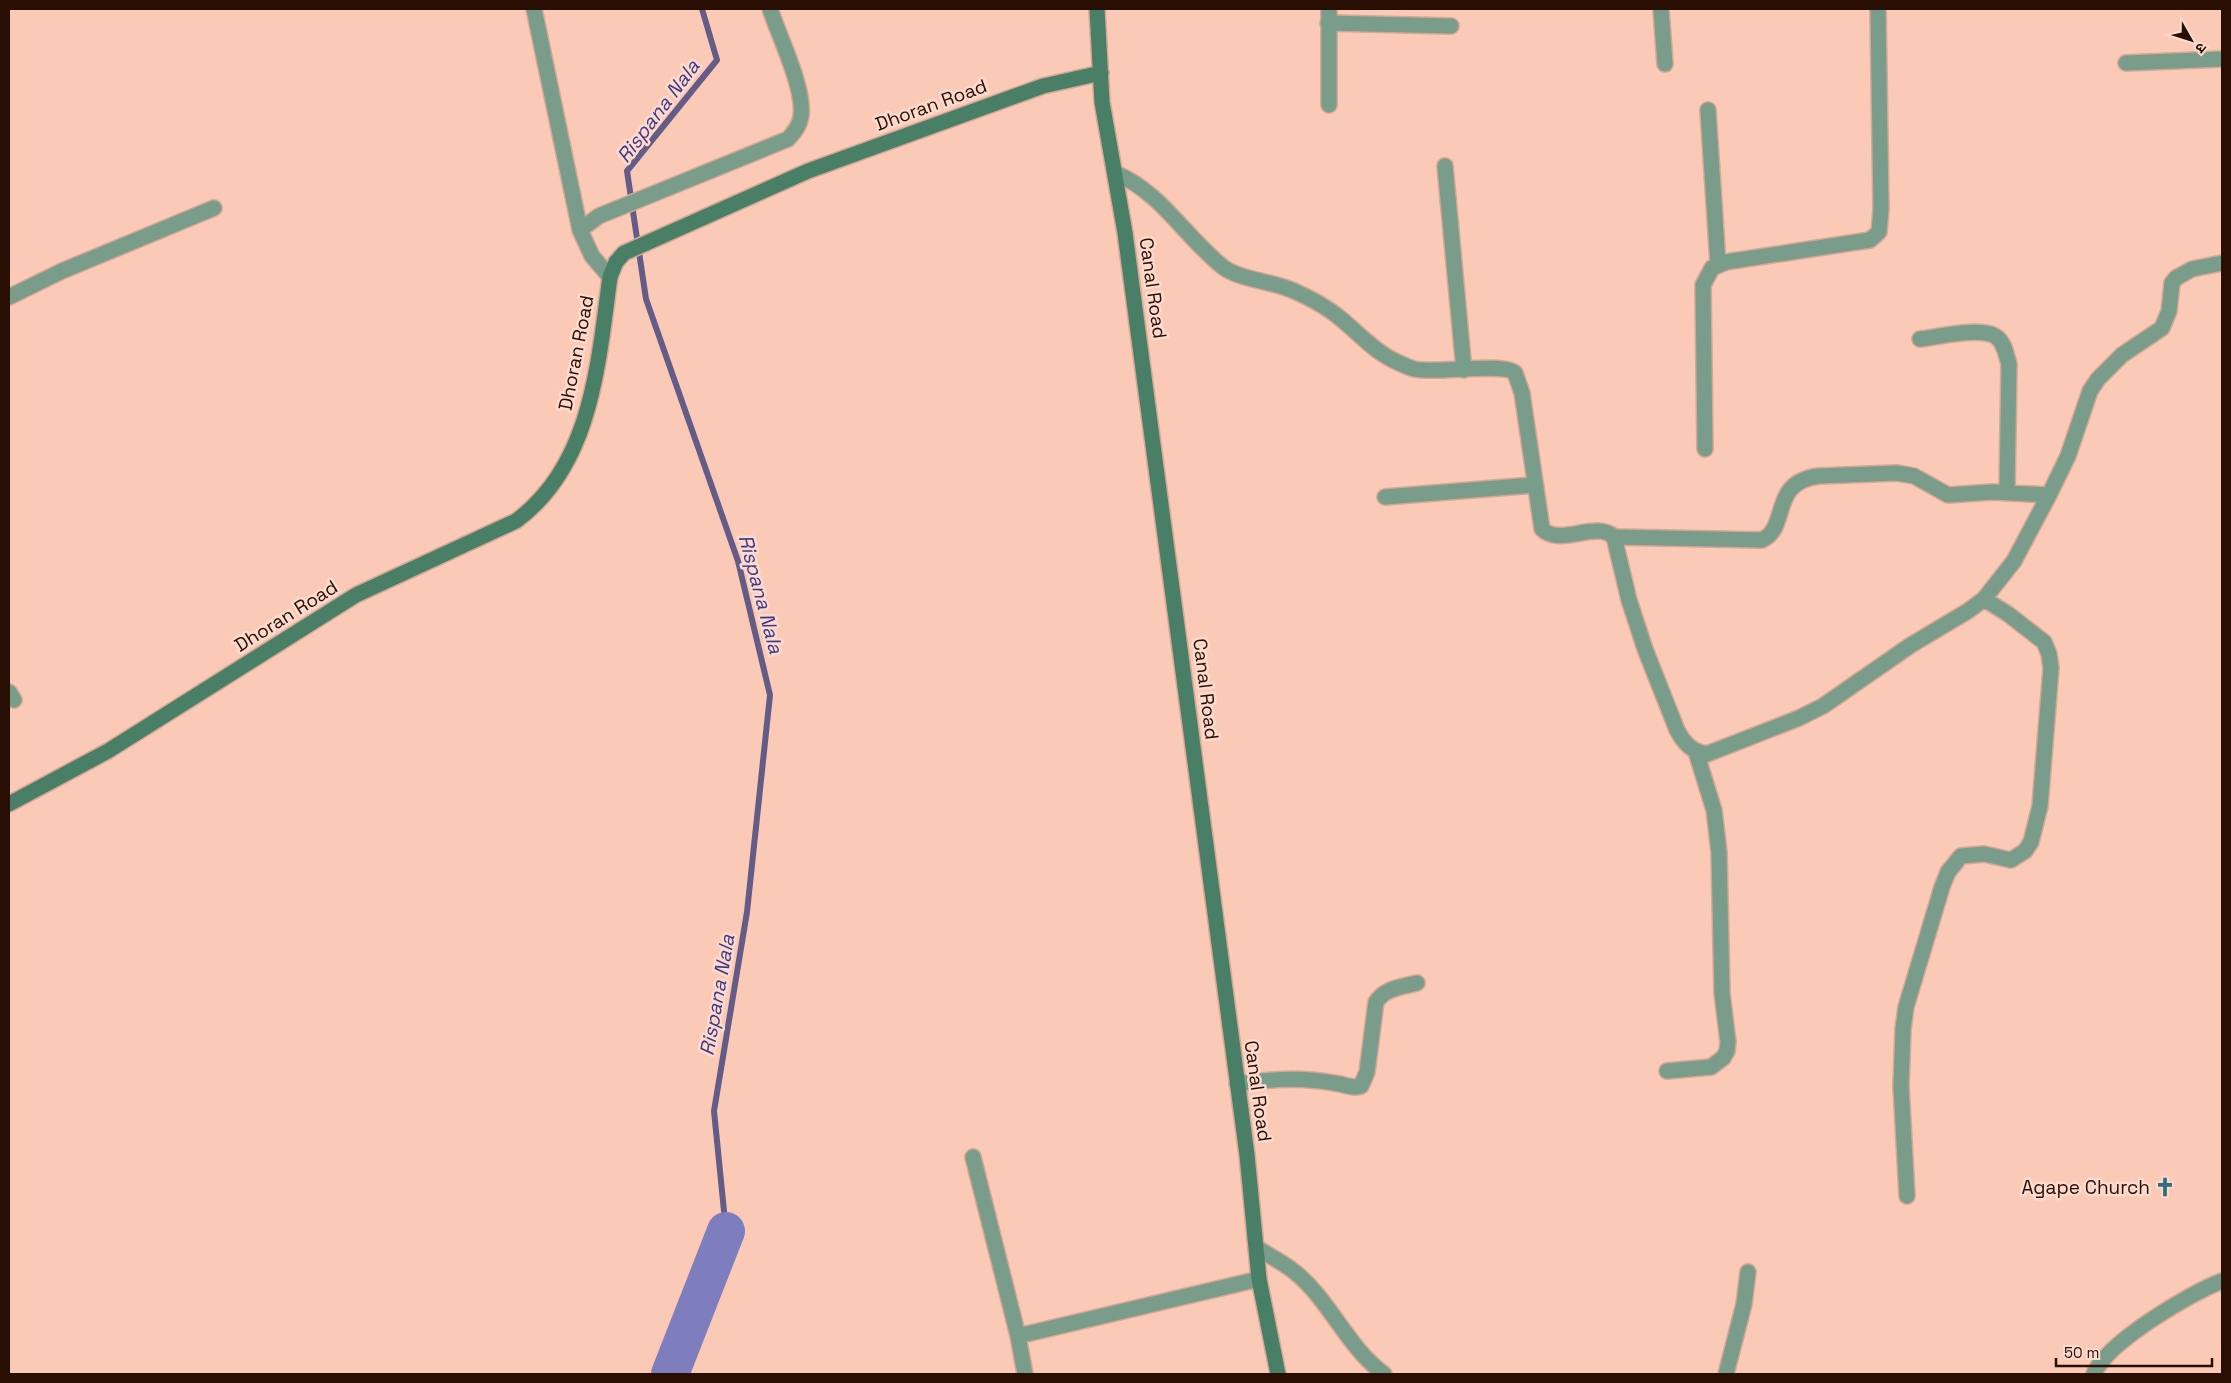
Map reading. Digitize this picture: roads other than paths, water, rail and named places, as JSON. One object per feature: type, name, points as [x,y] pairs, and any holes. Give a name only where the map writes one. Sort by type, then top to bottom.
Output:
[{"type":"street","points":[[534,9],[580,230],[592,256],[610,277]]},
{"type":"street","points":[[580,230],[599,216],[788,139],[799,126],[800,92],[770,9]]},
{"type":"street","name":"Canal Road","points":[[1097,9],[1102,102],[1126,233],[1237,1084],[1257,1248],[1258,1279],[1278,1374]]},
{"type":"street","points":[[1661,9],[1665,64]]},
{"type":"street","points":[[1705,449],[1703,285],[1706,276],[1718,265],[1870,240],[1879,232],[1881,208],[1878,9]]},
{"type":"street","points":[[1329,105],[1329,16],[1451,26]]},
{"type":"street","points":[[2126,63],[2222,59]]},
{"type":"street","name":"Dhoran Road","points":[[9,804],[108,751],[356,595],[516,521],[535,507],[552,487],[568,459],[584,421],[596,374],[610,277],[616,262],[624,253],[808,171],[1042,86],[1100,73]]},
{"type":"street","points":[[1708,110],[1718,265]]},
{"type":"street","points":[[1445,166],[1464,370]]},
{"type":"street","points":[[1115,173],[1146,189],[1192,240],[1225,269],[1274,283],[1321,306],[1339,317],[1376,350],[1393,360],[1414,369],[1464,370],[1504,368],[1515,373],[1522,393],[1539,520],[1545,532],[1556,536],[1606,532],[1614,537],[1762,540],[1768,537],[1773,529],[1786,496],[1793,485],[1809,477],[1819,476],[1897,473],[1914,476],[1948,495],[2007,492],[2049,495]]},
{"type":"street","points":[[9,297],[62,270],[214,208]]},
{"type":"street","points":[[1696,752],[1707,754],[1716,752],[1815,710],[1844,693],[1911,645],[1968,612],[1984,599],[2014,561],[2049,495],[2068,456],[2090,391],[2098,379],[2122,355],[2162,328],[2169,311],[2172,282],[2176,278],[2192,269],[2222,263]]},
{"type":"street","points":[[1920,339],[1967,333],[1988,333],[1995,336],[2003,346],[2009,364],[2007,492]]},
{"type":"street","points":[[1385,497],[1534,485]]},
{"type":"street","points":[[1614,537],[1629,600],[1645,650],[1677,730],[1682,739],[1696,752],[1714,810],[1719,852],[1722,993],[1728,1042],[1727,1051],[1723,1058],[1711,1067],[1666,1071]]},
{"type":"street","points":[[1907,1196],[1901,1086],[1903,1029],[1906,1007],[1942,887],[1948,872],[1961,856],[1984,854],[2011,860],[2025,851],[2031,842],[2040,806],[2050,688],[2050,654],[2044,642],[1984,599]]},
{"type":"street","points":[[1237,1084],[1310,1078],[1354,1087],[1361,1086],[1367,1072],[1376,1002],[1388,990],[1417,983]]},
{"type":"street","points":[[973,1157],[1018,1336],[1025,1374]]},
{"type":"street","points":[[1257,1248],[1297,1273],[1365,1355],[1384,1374]]},
{"type":"street","points":[[1726,1374],[1744,1304],[1748,1272]]},
{"type":"street","points":[[1018,1336],[1258,1279]]},
{"type":"street","points":[[2094,1374],[2108,1354],[2152,1319],[2179,1302],[2222,1281]]},
{"type":"waterway","name":"Rispana Nala","points":[[702,9],[717,60],[627,171],[646,299],[738,561],[770,695],[747,912],[714,1111],[726,1231]]},
{"type":"waterway","points":[[670,1374],[726,1231]]},
{"type":"place","name":"Agape Church","points":[[2165,1187]]}]
